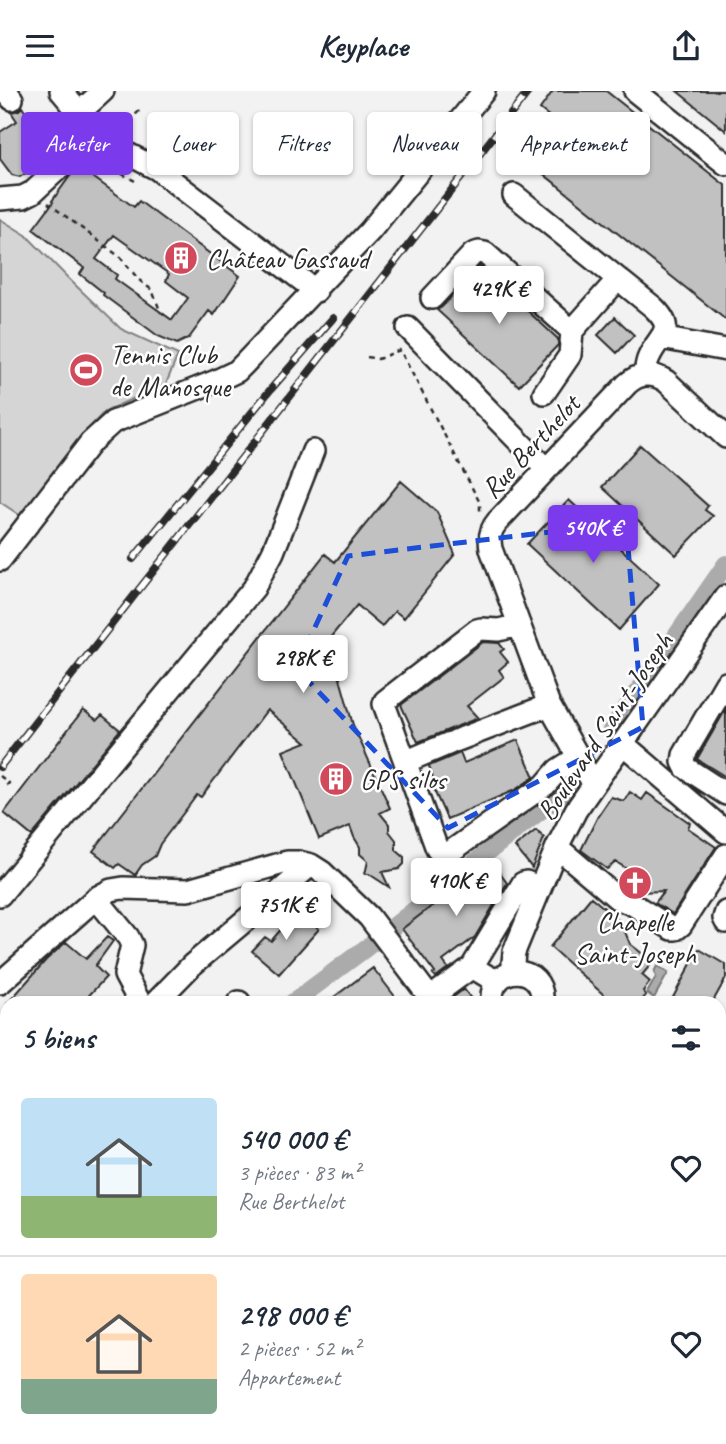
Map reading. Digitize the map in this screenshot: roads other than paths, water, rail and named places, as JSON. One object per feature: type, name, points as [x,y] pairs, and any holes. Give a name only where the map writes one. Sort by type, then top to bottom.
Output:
[{"type":"street","points":[[61,91],[78,112]]},
{"type":"street","points":[[80,112],[103,91]]},
{"type":"street","points":[[0,560],[99,433],[113,422],[237,371],[316,291],[370,231],[484,91]]},
{"type":"street","points":[[635,91],[726,164]]},
{"type":"street","points":[[133,156],[150,165],[316,291]]},
{"type":"street","points":[[0,199],[23,197],[33,192],[51,175]]},
{"type":"street","points":[[514,195],[653,307],[665,320],[666,327],[649,356],[645,375],[653,375],[666,381],[726,437]]},
{"type":"street","points":[[432,298],[473,254],[479,252],[485,254],[572,331]]},
{"type":"street","points":[[544,393],[570,355],[572,331],[618,279]]},
{"type":"street","points":[[408,328],[546,469]]},
{"type":"street","points":[[661,338],[726,350]]},
{"type":"street","name":"Rue Berthelot","points":[[593,783],[549,705],[491,548],[490,537],[497,521],[627,384],[633,378],[645,375]]},
{"type":"street","points":[[0,895],[254,588],[273,552],[313,451]]},
{"type":"street","name":"Boulevard Saint-Joseph","points":[[492,996],[513,963],[514,952],[540,888],[576,810],[726,596]]},
{"type":"street","points":[[519,625],[497,630],[477,630],[385,701],[385,711],[437,849],[439,852],[450,852],[545,785],[558,770],[578,758]]},
{"type":"street","points":[[726,683],[682,762],[686,768],[726,794]]},
{"type":"street","points":[[405,762],[549,705]]},
{"type":"street","points":[[622,743],[726,831]]},
{"type":"street","points":[[557,847],[617,898],[634,905],[672,929],[681,925],[726,855]]},
{"type":"street","points":[[2,981],[96,898],[111,890],[188,890],[287,862],[299,862],[322,872],[378,928],[429,996]]},
{"type":"street","points":[[162,996],[192,965],[311,865]]},
{"type":"street","points":[[437,996],[472,967],[523,883],[540,888]]},
{"type":"street","points":[[96,898],[132,945],[125,975],[137,996]]},
{"type":"street","points":[[726,912],[726,922]]},
{"type":"street","points":[[472,967],[487,977],[523,972],[536,980],[542,996]]},
{"type":"waterway","points":[[611,730],[726,564]]},
{"type":"waterway","points":[[301,996],[567,790]]},
{"type":"railway","points":[[0,767],[529,91]]},
{"type":"railway","points":[[133,559],[271,389],[333,318]]},
{"type":"place","name":"Château Gassaud","points":[[181,258]]},
{"type":"place","name":"Tennis Club de Manosque","points":[[86,370]]},
{"type":"place","name":"GPS silos","points":[[336,779]]},
{"type":"place","name":"Chapelle Saint-Joseph","points":[[635,883]]}]
